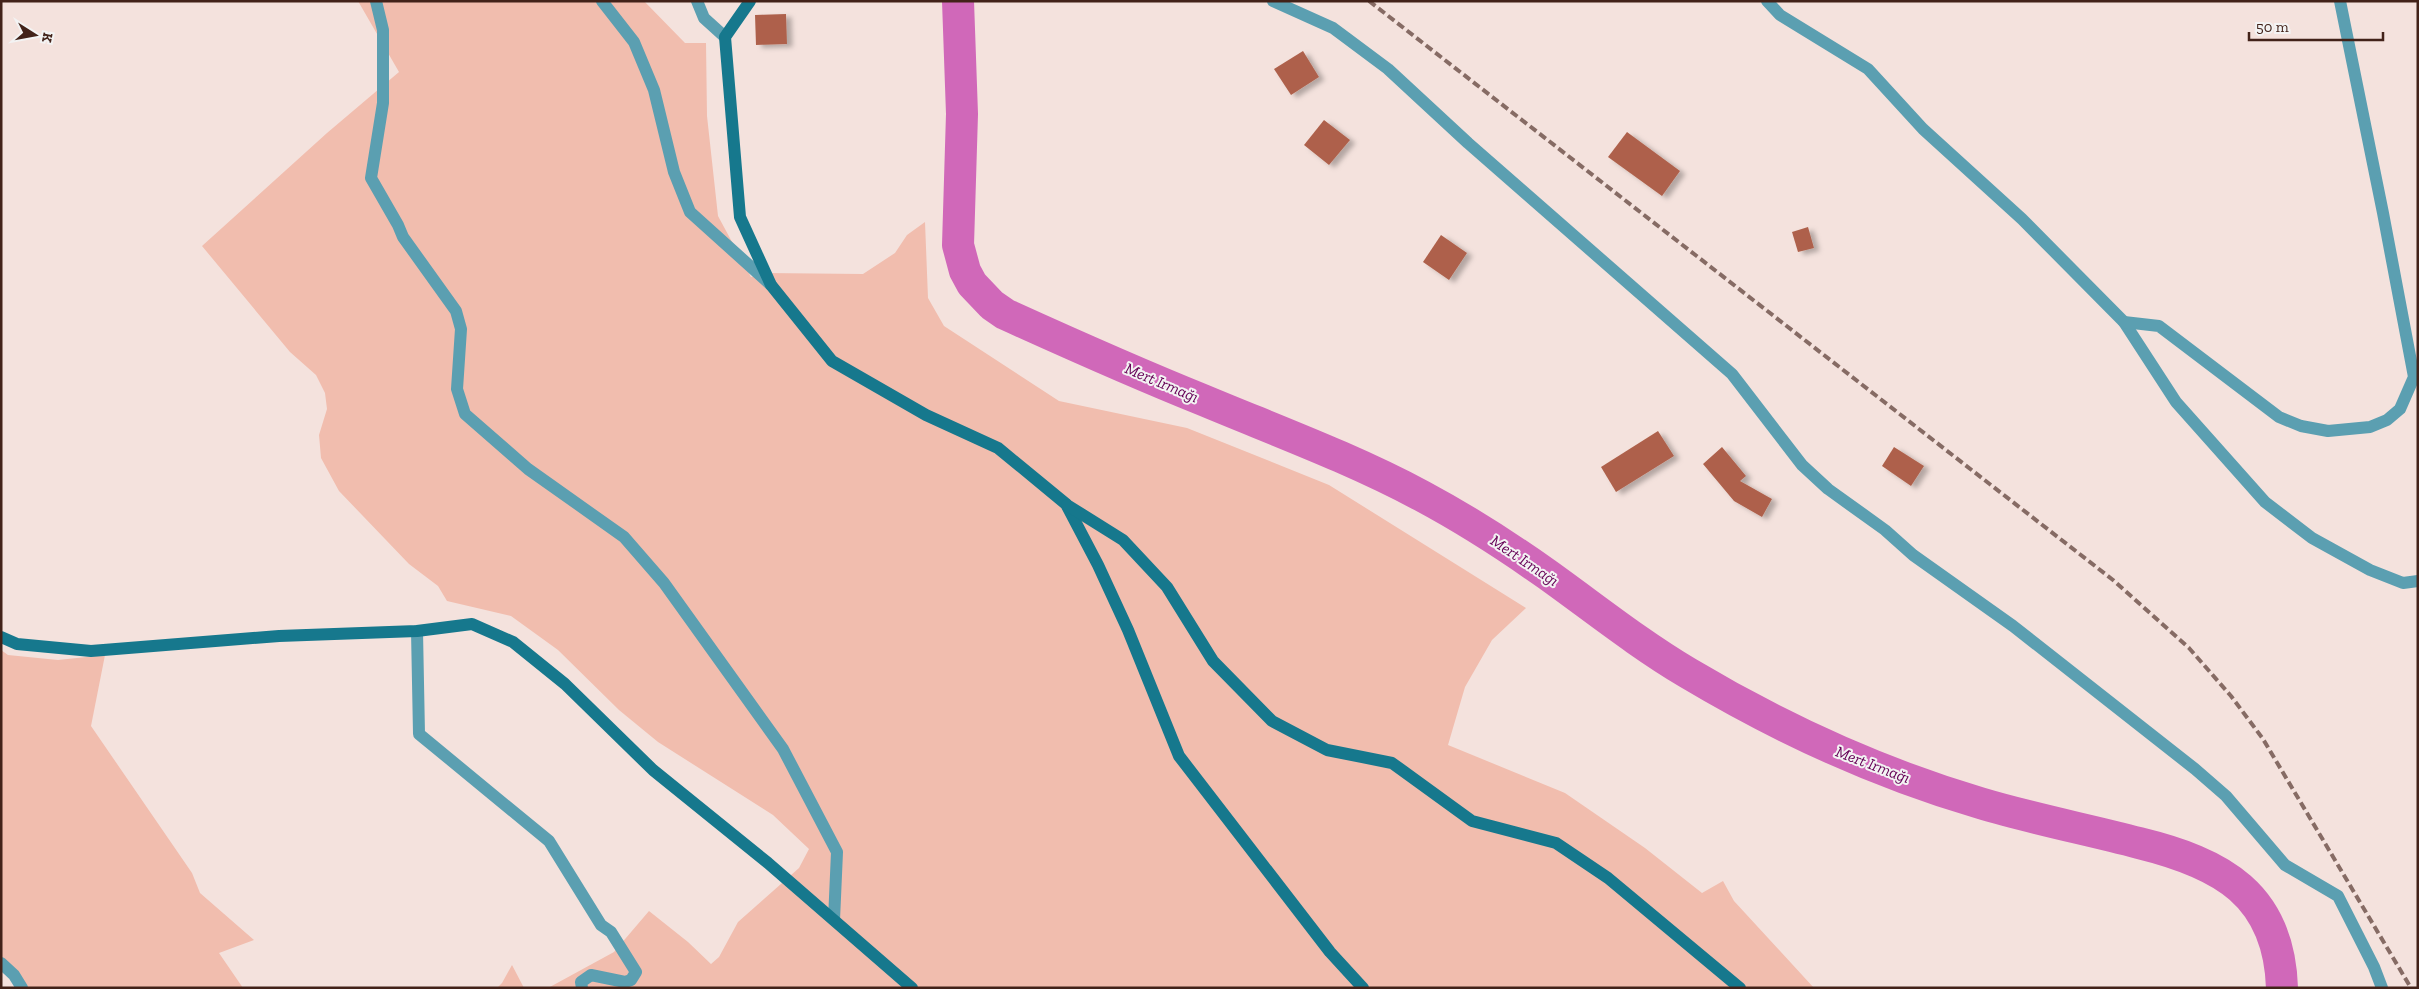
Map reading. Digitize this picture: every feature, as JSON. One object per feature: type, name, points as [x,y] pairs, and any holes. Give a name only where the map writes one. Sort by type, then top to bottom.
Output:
[{"type":"street","points":[[376,1],[383,30],[383,103],[371,178],[398,225],[402,237],[456,311],[461,329],[457,389],[465,414],[528,469],[624,536],[664,583],[782,749],[837,852],[834,920]]},
{"type":"street","points":[[602,1],[634,42],[654,90],[674,172],[690,212],[771,285],[832,361],[926,415],[998,448],[1066,504],[1123,540],[1167,587],[1213,661],[1272,721],[1327,750],[1392,763],[1472,821],[1556,844],[1608,878],[1740,988]]},
{"type":"street","points":[[698,1],[704,18],[725,37]]},
{"type":"street","points":[[750,1],[725,37],[734,126],[740,217],[771,285]]},
{"type":"street","points":[[1272,1],[1333,28],[1388,69],[1468,143],[1732,374],[1802,465],[1828,489],[1885,530],[1913,554],[2013,626],[2195,768],[2226,796],[2285,866],[2338,896],[2374,966],[2382,988]]},
{"type":"street","points":[[1767,1],[1780,15],[1868,69],[1923,129],[2022,219],[2124,322],[2176,402],[2265,502],[2312,538],[2370,570],[2403,583],[2418,581]]},
{"type":"street","points":[[2124,322],[2159,326],[2279,417],[2301,426],[2328,431],[2370,427],[2387,420],[2400,409],[2414,377],[2384,214],[2340,1]]},
{"type":"street","points":[[1066,504],[1098,565],[1128,630],[1179,756],[1330,952],[1363,988]]},
{"type":"street","points":[[1,637],[18,644],[91,651],[279,636],[417,631],[472,624],[514,642],[565,684],[653,770],[834,920],[912,988]]},
{"type":"street","points":[[417,631],[419,734],[549,841],[601,924],[611,932],[636,972],[626,982],[592,975],[581,982],[582,988]]},
{"type":"street","points":[[1,963],[14,975],[22,988]]},
{"type":"shaded area","points":[[358,1],[644,1],[685,43],[706,43],[707,116],[718,216],[751,277],[764,273],[863,274],[895,253],[907,235],[925,222],[928,298],[944,326],[1059,401],[1187,428],[1329,485],[1526,608],[1492,640],[1465,687],[1448,745],[1565,793],[1645,848],[1702,893],[1723,881],[1734,901],[1814,988],[548,988],[614,952],[649,911],[688,942],[711,964],[719,957],[738,922],[799,868],[809,849],[773,815],[658,742],[619,710],[558,650],[511,616],[447,601],[438,586],[409,564],[339,491],[321,458],[319,435],[327,409],[325,393],[316,375],[290,352],[202,246],[327,133],[399,72]]},
{"type":"shaded area","points":[[1,650],[8,655],[58,660],[105,655],[91,726],[192,873],[200,893],[254,940],[219,953],[243,988],[27,988],[1,960]]},
{"type":"shaded area","points":[[512,965],[524,988],[497,988],[502,983]]},
{"type":"building","points":[[786,14],[787,44],[756,45],[755,15]]},
{"type":"building","points":[[1303,51],[1319,77],[1291,95],[1274,69]]},
{"type":"building","points":[[1324,120],[1350,140],[1329,165],[1304,145]]},
{"type":"building","points":[[1627,132],[1680,171],[1662,196],[1608,157]]},
{"type":"building","points":[[1808,227],[1814,248],[1798,252],[1792,232]]},
{"type":"building","points":[[1441,235],[1467,253],[1449,280],[1423,262]]},
{"type":"building","points":[[1658,431],[1674,456],[1616,492],[1601,467]]},
{"type":"building","points":[[1722,447],[1746,476],[1740,481],[1772,499],[1762,517],[1734,501],[1703,464]]},
{"type":"building","points":[[1894,447],[1924,466],[1911,486],[1882,466]]},
{"type":"waterway","name":"Mert Irmağı","points":[[958,1],[962,114],[958,245],[965,271],[972,284],[992,305],[1005,314],[1079,347],[1341,457],[1422,496],[1470,523],[1517,554],[1670,662],[1758,712],[1830,747],[1904,778],[1942,791],[2020,814],[2169,851],[2196,861],[2219,873],[2240,888],[2257,906],[2270,928],[2278,956],[2282,988]]},
{"type":"railway","points":[[1369,1],[2113,580],[2189,648],[2231,696],[2263,739],[2411,988]]}]
